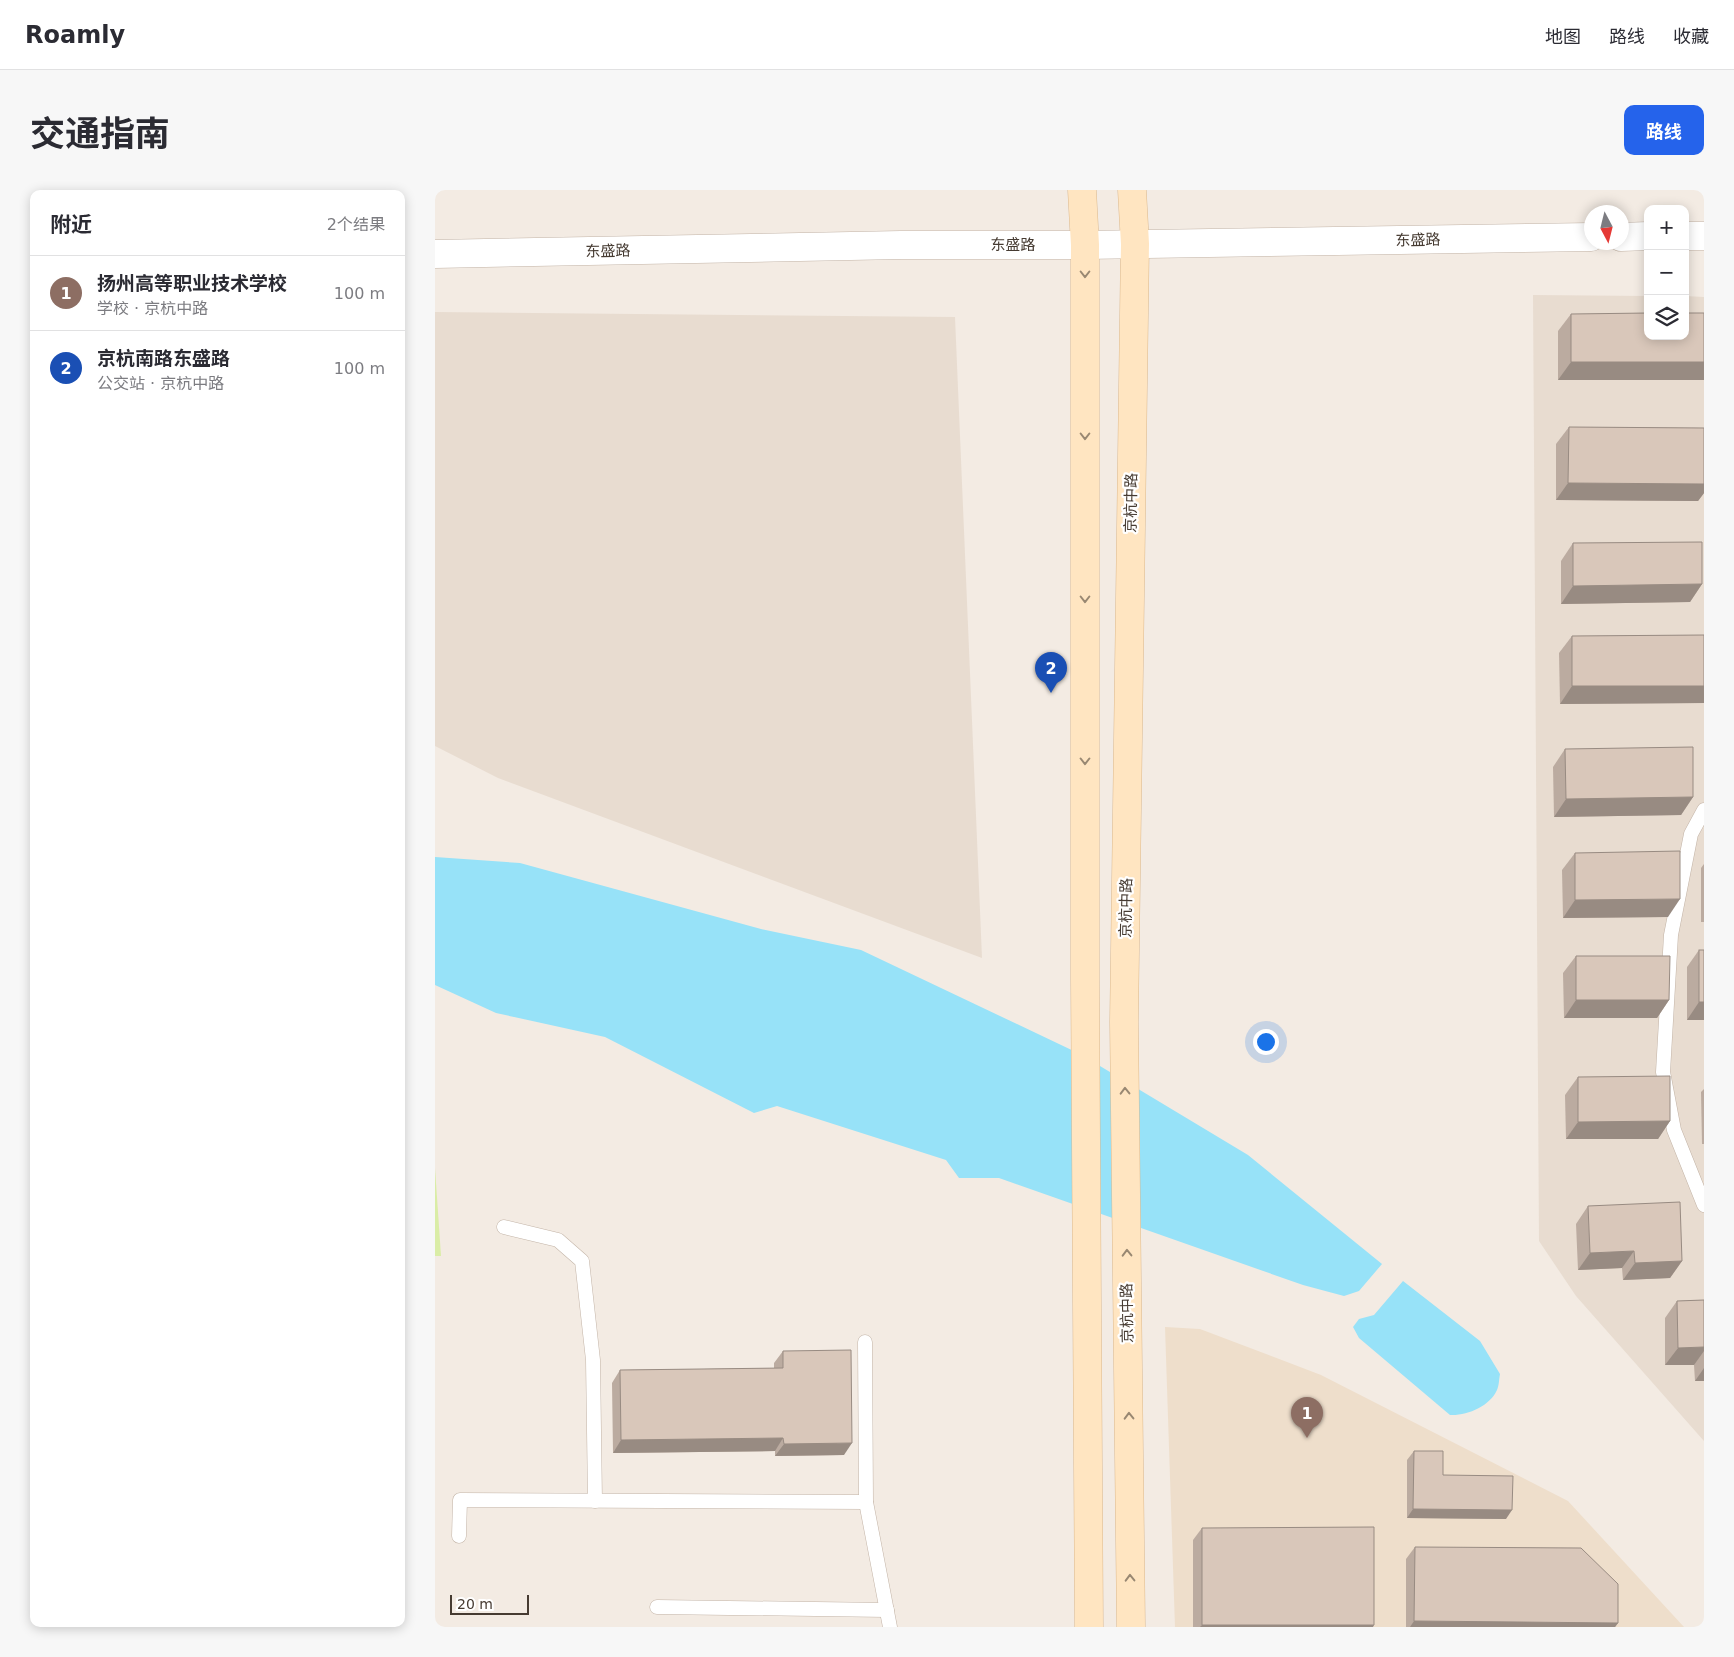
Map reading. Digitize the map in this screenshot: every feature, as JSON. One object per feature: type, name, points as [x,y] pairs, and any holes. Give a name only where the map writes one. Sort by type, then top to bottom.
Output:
[{"type":"main road","points":[[1082,190],[1085,245],[1085,979],[1089,1627]]},
{"type":"main road","name":"京杭中路","points":[[1131,1627],[1124,1022],[1135,244],[1132,190]]},
{"type":"street","points":[[1629,237],[1644,236]]},
{"type":"street","points":[[1689,236],[1704,236]]},
{"type":"street","name":"东盛路","points":[[435,254],[891,245],[1085,245],[1584,237]]},
{"type":"lane","points":[[1704,810],[1691,834],[1671,935],[1663,1072],[1674,1130],[1704,1205]]},
{"type":"lane","points":[[504,1227],[558,1240],[582,1261],[593,1360],[595,1501]]},
{"type":"lane","points":[[865,1342],[866,1502],[890,1627]]},
{"type":"lane","points":[[459,1536],[460,1500],[866,1502]]},
{"type":"lane","points":[[657,1607],[887,1610]]},
{"type":"shaded area","points":[[1533,295],[1644,296],[1644,340],[1689,340],[1689,296],[1704,297],[1704,1441],[1576,1296],[1539,1241]]},
{"type":"shaded area","points":[[435,312],[955,317],[982,958],[498,778],[435,746]]},
{"type":"shaded area","points":[[1165,1327],[1200,1329],[1321,1375],[1568,1501],[1684,1627],[1175,1627]]},
{"type":"green space","points":[[435,1168],[441,1256],[435,1256]]},
{"type":"water","points":[[435,857],[520,863],[761,929],[861,950],[1080,1054],[1248,1155],[1382,1264],[1359,1291],[1344,1296],[1303,1285],[999,1178],[959,1178],[946,1160],[777,1106],[754,1113],[605,1037],[496,1013],[435,985]]},
{"type":"water","points":[[1403,1281],[1480,1341],[1500,1374],[1499,1384],[1494,1396],[1484,1405],[1464,1414],[1450,1415],[1359,1338],[1353,1327],[1359,1319],[1374,1315]]},
{"type":"building","points":[[1644,313],[1644,340],[1689,340],[1689,313],[1704,313],[1704,362],[1571,362],[1571,314]]},
{"type":"building","points":[[1569,427],[1704,428],[1704,484],[1568,483]]},
{"type":"building","points":[[1702,542],[1702,584],[1573,586],[1573,543]]},
{"type":"building","points":[[1704,635],[1704,686],[1572,686],[1572,636]]},
{"type":"building","points":[[1693,747],[1693,797],[1566,799],[1565,749]]},
{"type":"building","points":[[1680,851],[1680,899],[1575,900],[1575,853]]},
{"type":"building","points":[[1699,950],[1704,950],[1704,1002],[1699,1002]]},
{"type":"building","points":[[1576,956],[1670,956],[1669,1000],[1576,1000]]},
{"type":"building","points":[[1670,1076],[1670,1121],[1578,1122],[1578,1077]]},
{"type":"building","points":[[1680,1202],[1682,1261],[1635,1263],[1634,1251],[1590,1253],[1588,1206]]},
{"type":"building","points":[[1704,1300],[1704,1347],[1678,1348],[1677,1301]]},
{"type":"building","points":[[851,1350],[852,1443],[784,1444],[783,1438],[621,1440],[620,1370],[783,1368],[783,1351]]},
{"type":"building","points":[[1414,1451],[1443,1451],[1443,1475],[1513,1476],[1512,1510],[1413,1509]]},
{"type":"building","points":[[1374,1527],[1374,1625],[1202,1625],[1202,1528]]},
{"type":"building","points":[[1415,1547],[1581,1548],[1618,1584],[1618,1623],[1414,1621]]},
{"type":"place","name":"京杭南路东盛路","points":[[1051,693]]},
{"type":"place","name":"扬州高等职业技术学校","points":[[1307,1438]]}]
